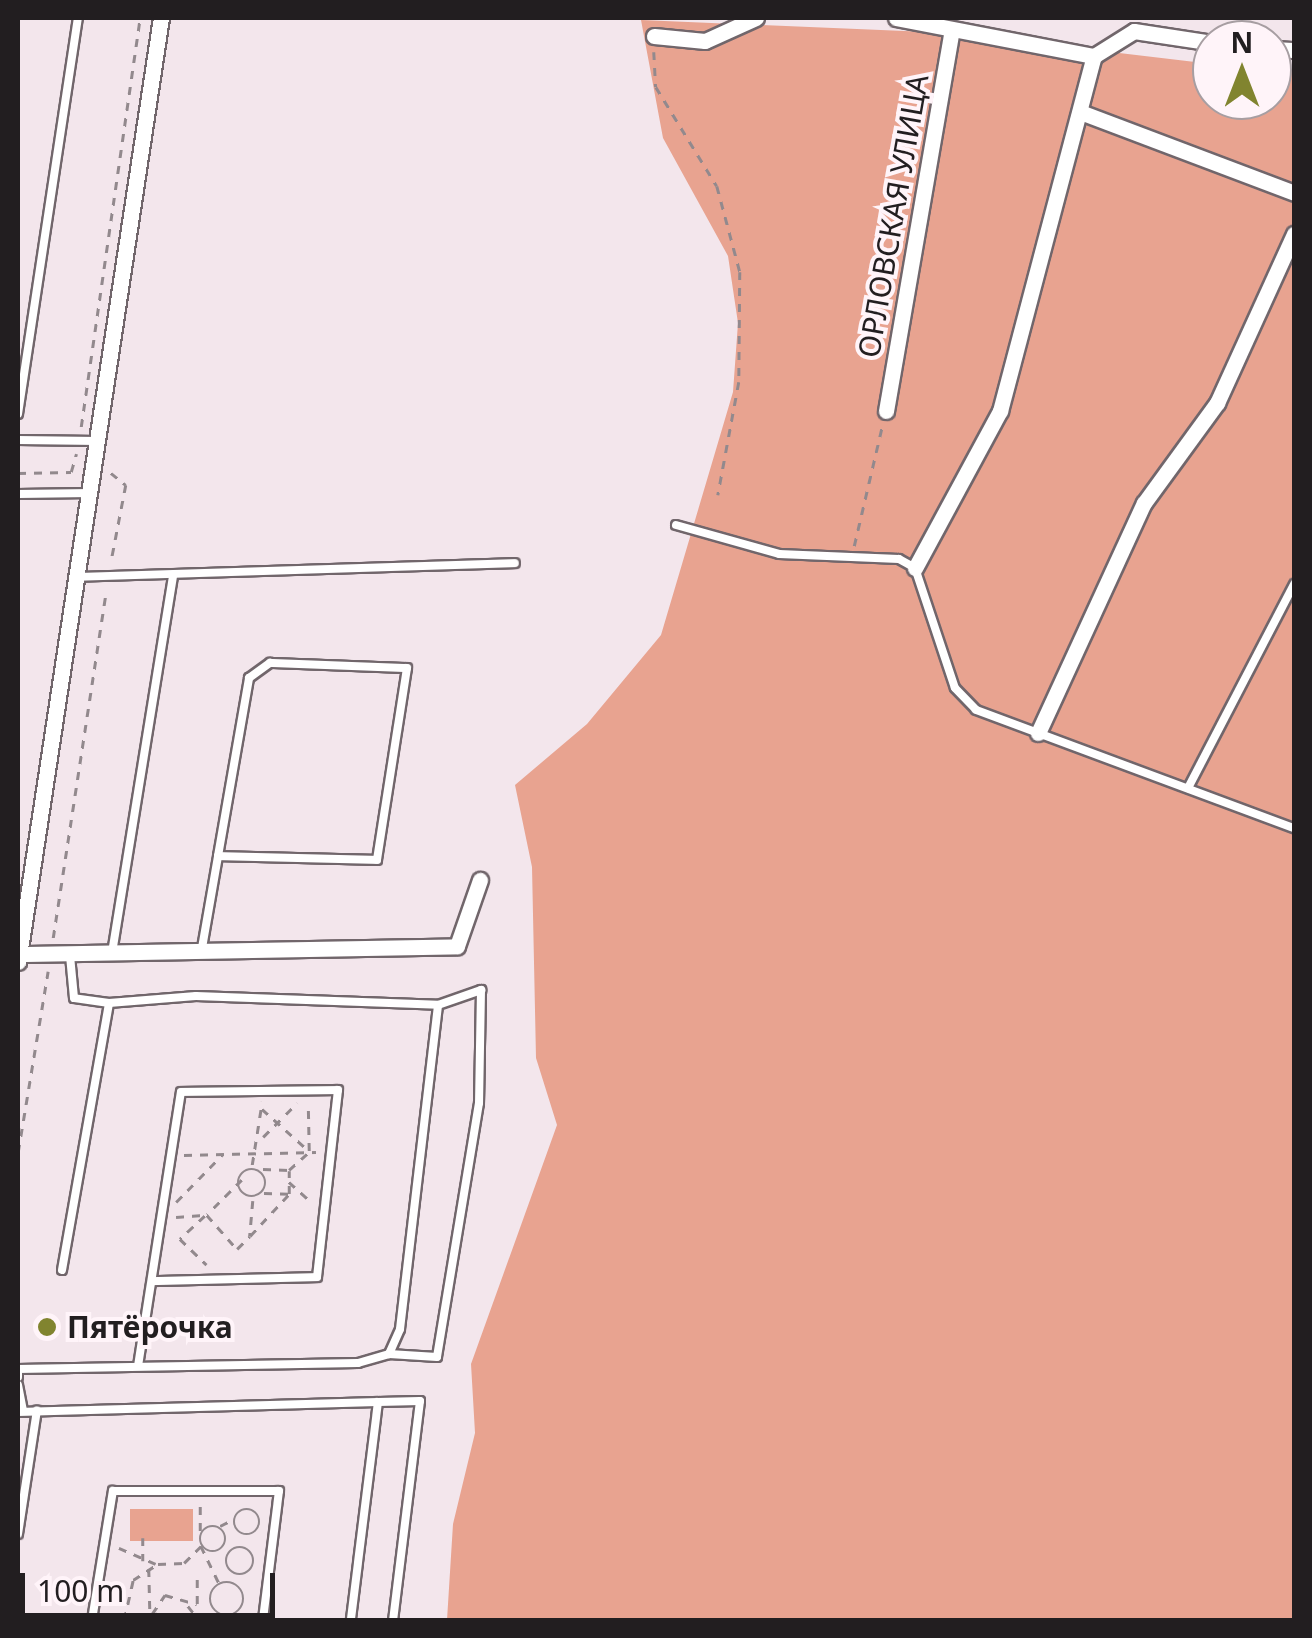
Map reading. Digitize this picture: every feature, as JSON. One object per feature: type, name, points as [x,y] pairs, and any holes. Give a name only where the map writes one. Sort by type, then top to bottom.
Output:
[{"type":"street","points":[[161,18],[100,441],[71,577],[18,958],[202,948],[458,946],[480,880]]},
{"type":"street","points":[[654,36],[705,41],[756,18]]},
{"type":"street","points":[[896,18],[1094,56],[1134,31],[1192,40]]},
{"type":"street","name":"ОРЛОВСКАЯ УЛИЦА","points":[[886,411],[952,30]]},
{"type":"street","points":[[915,568],[1000,412],[1094,56]]},
{"type":"street","points":[[1080,112],[1294,194]]},
{"type":"street","points":[[1038,733],[1144,504],[1200,434],[1294,234]]},
{"type":"lane","points":[[18,414],[20,379],[78,18]]},
{"type":"lane","points":[[18,440],[100,441]]},
{"type":"lane","points":[[18,494],[91,493]]},
{"type":"lane","points":[[676,525],[779,554],[852,556],[915,568],[961,699],[1038,733],[1294,828]]},
{"type":"lane","points":[[71,577],[514,564]]},
{"type":"lane","points":[[112,953],[173,574]]},
{"type":"lane","points":[[1188,788],[1294,584]]},
{"type":"lane","points":[[202,948],[218,856],[257,668],[407,668],[377,860],[218,856]]},
{"type":"lane","points":[[18,1378],[18,1369],[358,1363],[389,1354],[437,1357],[479,1103],[481,990],[438,1005],[196,996],[109,1003],[74,998],[70,956]]},
{"type":"lane","points":[[62,1270],[109,1003]]},
{"type":"lane","points":[[389,1354],[406,1292],[438,1005]]},
{"type":"lane","points":[[138,1366],[168,1155],[181,1092],[262,1087],[338,1090],[336,1153],[317,1277],[152,1281]]},
{"type":"lane","points":[[18,1385],[20,1412],[420,1401],[393,1620]]},
{"type":"lane","points":[[351,1620],[378,1402]]},
{"type":"lane","points":[[18,1534],[36,1410]]},
{"type":"lane","points":[[92,1620],[113,1491],[278,1491],[263,1620]]},
{"type":"path","points":[[71,472],[79,441],[140,18]]},
{"type":"path","points":[[654,36],[656,88],[716,186],[740,272],[738,382],[718,494]]},
{"type":"path","points":[[852,556],[886,411]]},
{"type":"path","points":[[18,473],[120,474],[126,485],[108,576],[18,1152]]},
{"type":"path","points":[[262,1087],[262,1137]]},
{"type":"path","points":[[206,1215],[237,1250],[289,1194],[290,1170],[310,1151],[308,1100],[262,1100]]},
{"type":"path","points":[[252,1167],[251,1153],[262,1137],[300,1100]]},
{"type":"path","points":[[262,1109],[310,1151]]},
{"type":"path","points":[[168,1155],[336,1153]]},
{"type":"path","points":[[160,1218],[223,1154]]},
{"type":"path","points":[[289,1194],[262,1192],[253,1198],[242,1198],[242,1167],[290,1170]]},
{"type":"path","points":[[262,1169],[262,1192]]},
{"type":"path","points":[[180,1239],[242,1180]]},
{"type":"path","points":[[289,1182],[328,1217]]},
{"type":"path","points":[[250,1236],[253,1198]]},
{"type":"path","points":[[160,1218],[206,1215]]},
{"type":"path","points":[[160,1218],[222,1281]]},
{"type":"path","points":[[195,1498],[202,1546],[219,1584]]},
{"type":"path","points":[[200,1538],[234,1524],[244,1510],[256,1513],[260,1526],[246,1536],[242,1547],[229,1552]]},
{"type":"path","points":[[222,1530],[234,1524]]},
{"type":"path","points":[[234,1524],[246,1536]]},
{"type":"path","points":[[107,1528],[143,1563],[184,1563],[202,1546],[222,1547],[229,1552],[235,1574],[232,1582]]},
{"type":"path","points":[[222,1530],[222,1547]]},
{"type":"path","points":[[142,1538],[143,1563]]},
{"type":"path","points":[[235,1574],[254,1562],[242,1547]]},
{"type":"path","points":[[125,1619],[126,1593],[150,1567],[158,1564]]},
{"type":"path","points":[[150,1567],[144,1588],[152,1614],[162,1620]]},
{"type":"path","points":[[148,1620],[164,1595],[197,1604],[197,1574]]},
{"type":"path","points":[[210,1598],[219,1584],[232,1582]]},
{"type":"path","points":[[197,1592],[210,1598],[226,1618],[244,1602],[232,1582]]},
{"type":"path","points":[[186,1604],[199,1620]]},
{"type":"shaded area","points":[[641,20],[952,33],[1192,62],[1192,120],[1292,120],[1294,69],[1294,1620],[447,1620],[453,1524],[475,1433],[471,1364],[557,1125],[536,1058],[532,867],[515,785],[587,724],[661,635],[733,392],[738,323],[728,256],[663,138]]},
{"type":"shaded area","points":[[130,1509],[193,1509],[193,1541],[130,1541]]},
{"type":"place","name":"Пятёрочка","points":[[47,1327]]}]
